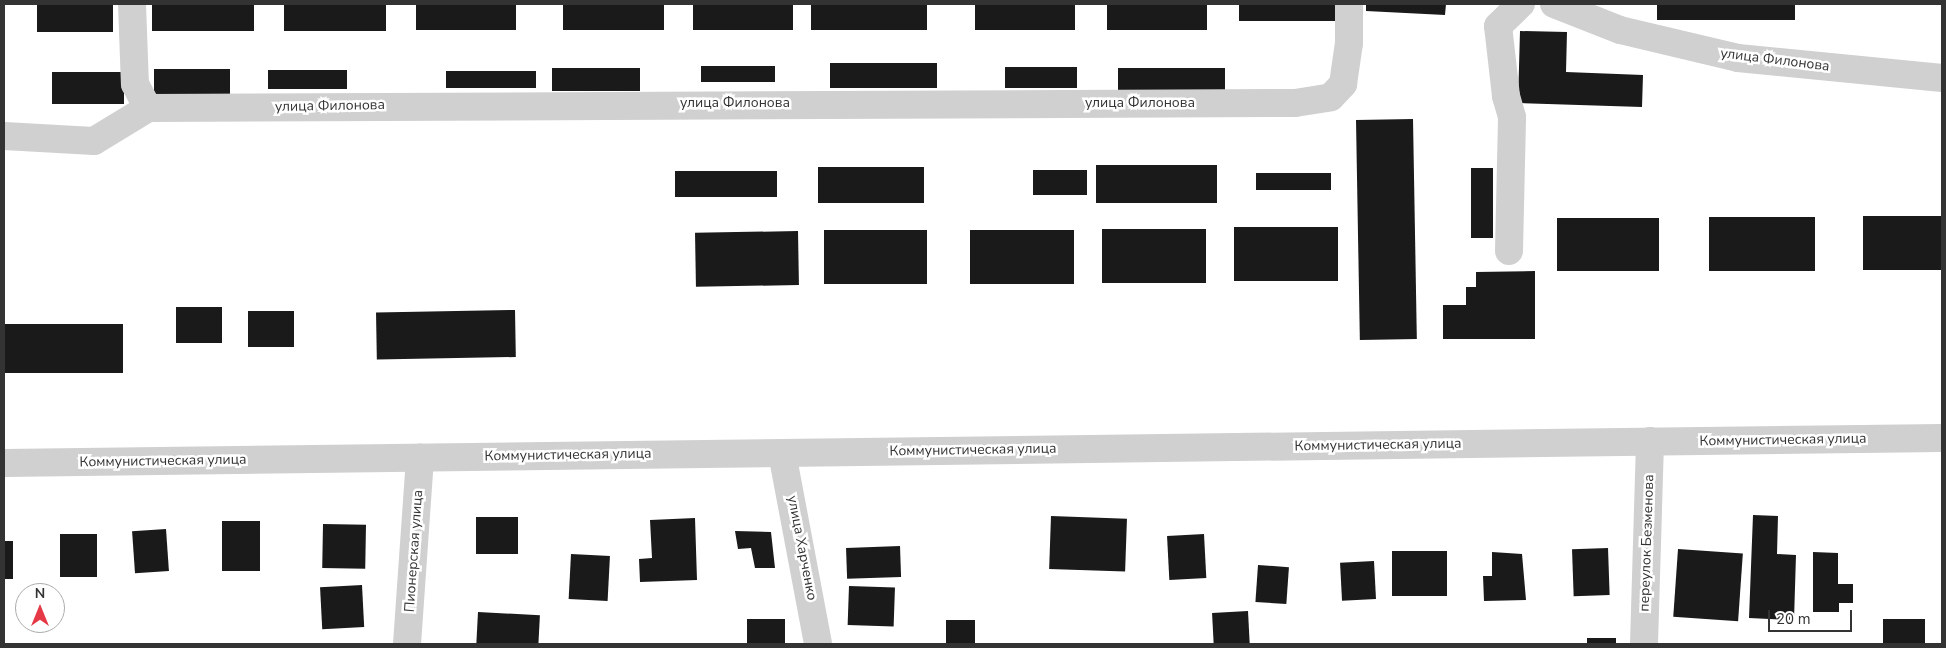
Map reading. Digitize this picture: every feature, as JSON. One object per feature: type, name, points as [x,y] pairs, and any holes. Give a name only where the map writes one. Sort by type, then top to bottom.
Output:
[{"type":"street","points":[[4,136],[94,141],[148,108],[135,84],[132,4]]},
{"type":"street","name":"улица Филонова","points":[[148,108],[1295,102],[1331,97],[1343,84],[1349,43],[1349,4]]},
{"type":"street","points":[[1509,250],[1512,118],[1506,96],[1498,26],[1521,4]]},
{"type":"street","name":"улица Филонова","points":[[1554,4],[1620,30],[1738,58],[1942,78]]},
{"type":"street","name":"Коммунистическая улица","points":[[4,463],[1942,438]]},
{"type":"street","name":"переулок Безменова","points":[[1644,644],[1650,441]]},
{"type":"street","name":"улица Харченко","points":[[782,453],[818,644]]},
{"type":"street","name":"Пионерская улица","points":[[408,644],[420,457]]},
{"type":"building","points":[[37,4],[113,4],[113,32],[37,32]]},
{"type":"building","points":[[152,4],[254,4],[254,31],[152,31]]},
{"type":"building","points":[[284,4],[386,4],[386,31],[284,31]]},
{"type":"building","points":[[416,4],[516,4],[516,30],[416,30]]},
{"type":"building","points":[[563,4],[664,4],[664,30],[563,30]]},
{"type":"building","points":[[693,4],[793,4],[793,30],[693,30]]},
{"type":"building","points":[[811,4],[927,4],[927,30],[811,30]]},
{"type":"building","points":[[975,4],[1075,4],[1075,30],[975,30]]},
{"type":"building","points":[[1107,4],[1207,4],[1207,30],[1107,30]]},
{"type":"building","points":[[1239,4],[1338,4],[1338,21],[1239,21]]},
{"type":"building","points":[[1366,4],[1446,4],[1445,15],[1366,11]]},
{"type":"building","points":[[1657,4],[1795,4],[1795,20],[1657,20]]},
{"type":"building","points":[[1520,31],[1567,32],[1566,72],[1643,75],[1642,107],[1518,103]]},
{"type":"building","points":[[830,63],[937,63],[937,88],[830,88]]},
{"type":"building","points":[[701,66],[775,66],[775,82],[701,82]]},
{"type":"building","points":[[1005,67],[1077,67],[1077,88],[1005,88]]},
{"type":"building","points":[[552,68],[640,68],[640,91],[552,91]]},
{"type":"building","points":[[1118,68],[1225,68],[1225,91],[1118,91]]},
{"type":"building","points":[[154,69],[230,69],[230,94],[154,94]]},
{"type":"building","points":[[268,70],[347,70],[347,89],[268,89]]},
{"type":"building","points":[[446,71],[536,71],[536,88],[446,88]]},
{"type":"building","points":[[52,72],[124,72],[124,104],[52,104]]},
{"type":"building","points":[[1413,119],[1417,339],[1360,340],[1356,120]]},
{"type":"building","points":[[1096,165],[1217,165],[1217,203],[1096,203]]},
{"type":"building","points":[[818,167],[924,167],[924,203],[818,203]]},
{"type":"building","points":[[1471,168],[1493,168],[1493,238],[1471,238]]},
{"type":"building","points":[[1033,170],[1087,170],[1087,195],[1033,195]]},
{"type":"building","points":[[675,171],[777,171],[777,197],[675,197]]},
{"type":"building","points":[[1256,173],[1331,173],[1331,190],[1256,190]]},
{"type":"building","points":[[1863,216],[1942,216],[1942,270],[1863,270]]},
{"type":"building","points":[[1709,217],[1815,217],[1815,271],[1709,271]]},
{"type":"building","points":[[1557,218],[1659,218],[1659,271],[1557,271]]},
{"type":"building","points":[[1234,227],[1338,227],[1338,281],[1234,281]]},
{"type":"building","points":[[1102,229],[1206,229],[1206,283],[1102,283]]},
{"type":"building","points":[[824,230],[927,230],[927,284],[824,284]]},
{"type":"building","points":[[970,230],[1074,230],[1074,284],[970,284]]},
{"type":"building","points":[[798,231],[799,285],[696,287],[695,233]]},
{"type":"building","points":[[1535,271],[1535,339],[1443,339],[1443,305],[1466,305],[1466,287],[1476,287],[1476,272]]},
{"type":"building","points":[[176,307],[222,307],[222,343],[176,343]]},
{"type":"building","points":[[515,310],[516,357],[377,359],[376,312]]},
{"type":"building","points":[[248,311],[294,311],[294,347],[248,347]]},
{"type":"building","points":[[4,324],[123,324],[123,373],[4,373]]},
{"type":"building","points":[[1753,515],[1778,516],[1777,554],[1796,555],[1794,620],[1749,618]]},
{"type":"building","points":[[1051,516],[1127,519],[1125,572],[1049,569]]},
{"type":"building","points":[[476,517],[518,517],[518,554],[476,554]]},
{"type":"building","points":[[695,518],[697,580],[640,582],[639,559],[652,558],[650,520]]},
{"type":"building","points":[[222,521],[260,521],[260,571],[222,571]]},
{"type":"building","points":[[323,524],[366,525],[365,569],[322,568]]},
{"type":"building","points":[[166,529],[169,571],[135,573],[132,531]]},
{"type":"building","points":[[735,531],[771,532],[775,568],[755,568],[751,548],[738,549]]},
{"type":"building","points":[[60,534],[97,534],[97,577],[60,577]]},
{"type":"building","points":[[1204,534],[1206,578],[1169,580],[1167,536]]},
{"type":"building","points":[[4,541],[13,541],[13,579],[4,579]]},
{"type":"building","points":[[900,546],[901,577],[847,579],[846,548]]},
{"type":"building","points":[[1608,548],[1610,595],[1574,596],[1572,549]]},
{"type":"building","points":[[1678,549],[1743,554],[1738,621],[1673,617]]},
{"type":"building","points":[[1392,551],[1447,551],[1447,596],[1392,596]]},
{"type":"building","points":[[1492,552],[1522,554],[1526,600],[1484,601],[1483,576],[1492,576]]},
{"type":"building","points":[[1813,552],[1838,553],[1838,584],[1853,584],[1853,603],[1839,603],[1839,612],[1813,612]]},
{"type":"building","points":[[571,554],[610,556],[608,601],[569,599]]},
{"type":"building","points":[[1374,561],[1376,599],[1342,601],[1340,563]]},
{"type":"building","points":[[1258,565],[1289,567],[1286,604],[1255,602]]},
{"type":"building","points":[[362,585],[364,627],[322,629],[320,587]]},
{"type":"building","points":[[849,586],[895,588],[894,627],[848,625]]},
{"type":"building","points":[[1248,611],[1250,644],[1214,644],[1212,613]]},
{"type":"building","points":[[478,612],[540,615],[538,644],[476,644]]},
{"type":"building","points":[[747,619],[785,619],[785,644],[747,644]]},
{"type":"building","points":[[1883,619],[1925,619],[1925,644],[1883,644]]},
{"type":"building","points":[[946,620],[975,620],[975,644],[946,644]]},
{"type":"building","points":[[1587,638],[1616,638],[1616,644],[1587,644]]}]
